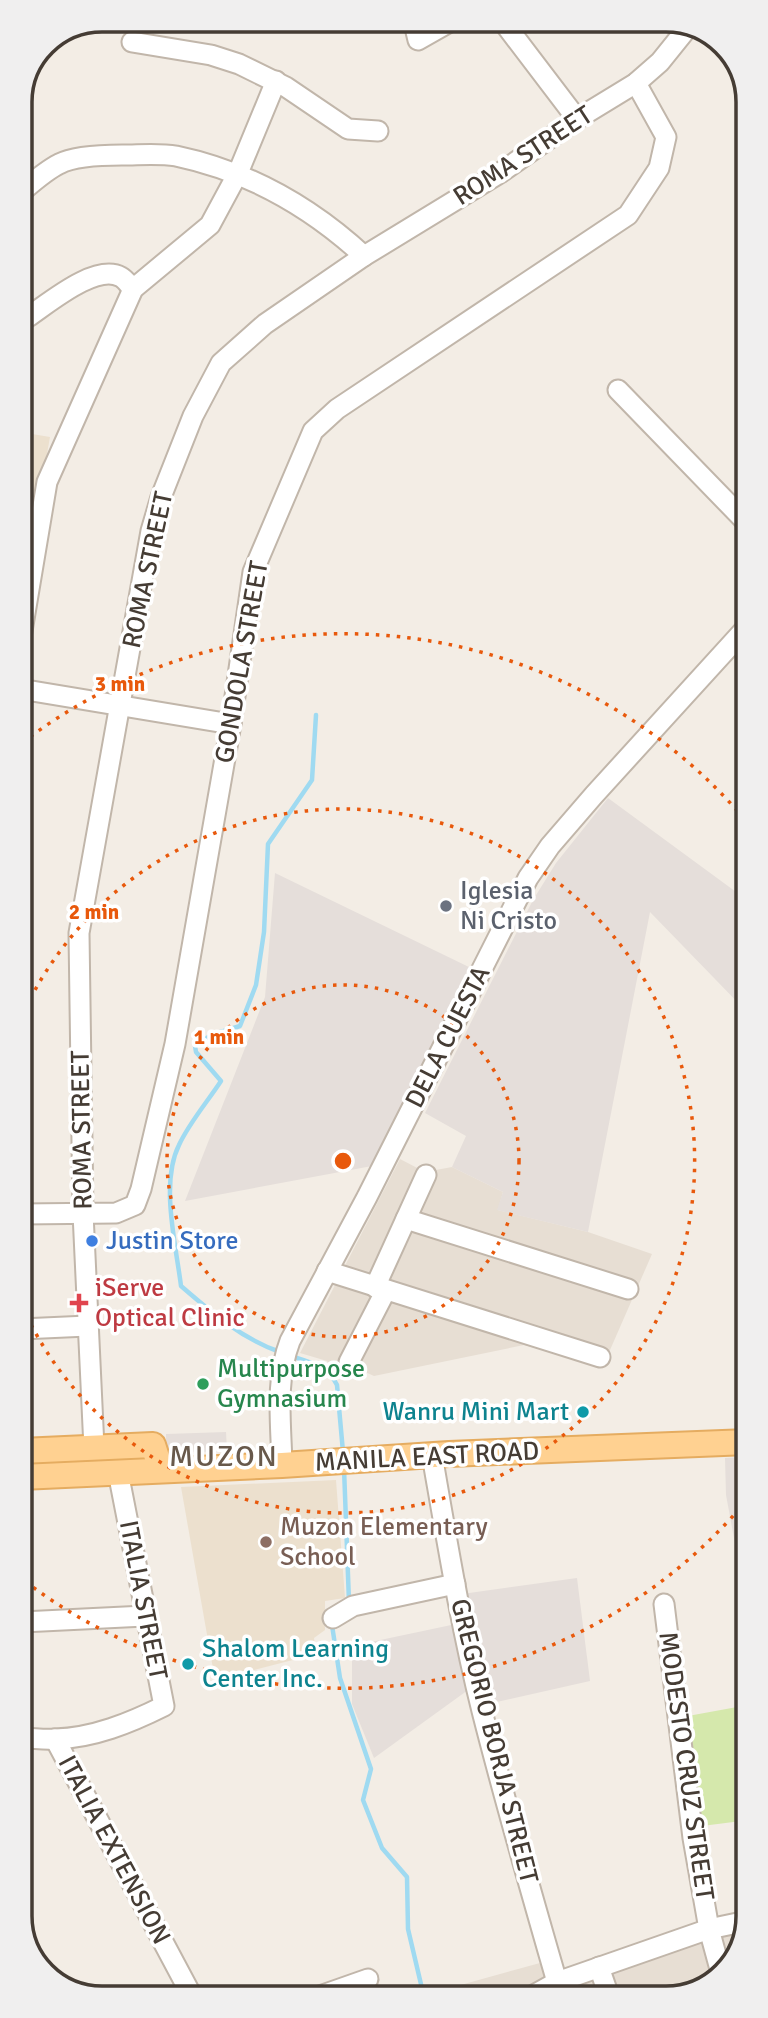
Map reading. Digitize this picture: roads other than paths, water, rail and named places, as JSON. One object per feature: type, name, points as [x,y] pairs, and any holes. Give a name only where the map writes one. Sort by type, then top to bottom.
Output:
[{"type":"main road","name":"MANILA EAST ROAD","points":[[32,1477],[432,1455],[736,1442]]},
{"type":"main road","points":[[32,1450],[153,1445],[161,1470]]},
{"type":"main road","points":[[94,1447],[106,1473]]},
{"type":"street","points":[[416,32],[418,40],[432,32]]},
{"type":"street","points":[[512,32],[577,119]]},
{"type":"street","name":"ROMA STREET","points":[[94,1447],[83,1213],[79,933],[151,531],[193,416],[221,363],[265,324],[364,256],[500,173],[577,119],[636,83],[660,62],[683,34]]},
{"type":"street","points":[[132,42],[211,55],[239,64],[276,81],[348,129],[378,131]]},
{"type":"street","points":[[32,571],[47,482],[133,289],[210,225],[237,173],[276,81]]},
{"type":"street","name":"GONDOLA STREET","points":[[32,1214],[116,1213],[135,1205],[141,1189],[175,1044],[231,724],[253,572],[313,431],[337,409],[628,215],[659,167],[666,137],[636,83]]},
{"type":"street","points":[[32,184],[60,163],[100,155],[174,156],[237,173],[266,187],[317,217],[364,256]]},
{"type":"street","points":[[32,314],[86,278],[98,274],[120,276],[133,289]]},
{"type":"street","points":[[618,390],[736,512]]},
{"type":"street","name":"DELA CUESTA","points":[[282,1465],[280,1389],[283,1360],[290,1341],[367,1197],[528,878],[594,795],[736,639]]},
{"type":"street","points":[[32,692],[231,724]]},
{"type":"street","points":[[349,1362],[426,1175]]},
{"type":"street","points":[[406,1219],[628,1289]]},
{"type":"street","points":[[327,1271],[600,1357]]},
{"type":"street","points":[[32,1328],[88,1326]]},
{"type":"street","name":"GREGORIO BORJA STREET","points":[[432,1455],[455,1584],[482,1709],[515,1838],[557,1982]]},
{"type":"street","name":"ITALIA STREET","points":[[32,1738],[86,1736],[145,1716],[164,1706],[145,1616],[106,1473]]},
{"type":"street","points":[[333,1618],[353,1606],[455,1584]]},
{"type":"street","name":"MODESTO CRUZ STREET","points":[[664,1604],[693,1838],[709,1929],[718,1963]]},
{"type":"street","points":[[32,1622],[145,1616]]},
{"type":"street","name":"ITALIA EXTENSION","points":[[55,1739],[187,1986]]},
{"type":"street","points":[[550,1986],[709,1929],[735,1923]]},
{"type":"street","points":[[599,1967],[606,1986]]},
{"type":"street","points":[[348,1986],[368,1979]]},
{"type":"waterway","points":[[280,1352],[240,1332],[181,1286],[171,1214],[171,1177],[173,1160],[183,1137],[221,1081],[196,1052],[195,1046],[211,1035],[240,1026],[256,985],[264,932],[268,844],[312,780],[316,715]]},
{"type":"waterway","points":[[291,1356],[323,1369],[337,1385],[343,1452]]},
{"type":"waterway","points":[[344,1468],[349,1602]]},
{"type":"waterway","points":[[332,1625],[340,1678],[371,1769],[363,1800],[382,1848],[407,1877],[408,1929],[421,1986]]},
{"type":"place","name":"Iglesia Ni Cristo","points":[[446,906]]},
{"type":"place","name":"Justin Store","points":[[92,1241]]},
{"type":"place","name":"iServe Optical Clinic","points":[[79,1303]]},
{"type":"place","name":"Multipurpose Gymnasium","points":[[203,1384]]},
{"type":"place","name":"Wanru Mini Mart","points":[[583,1412]]},
{"type":"place","name":"Muzon Elementary School","points":[[266,1542]]},
{"type":"place","name":"Shalom Learning Center Inc.","points":[[188,1664]]},
{"type":"district","name":"MUZON","points":[[224,1456]]}]
